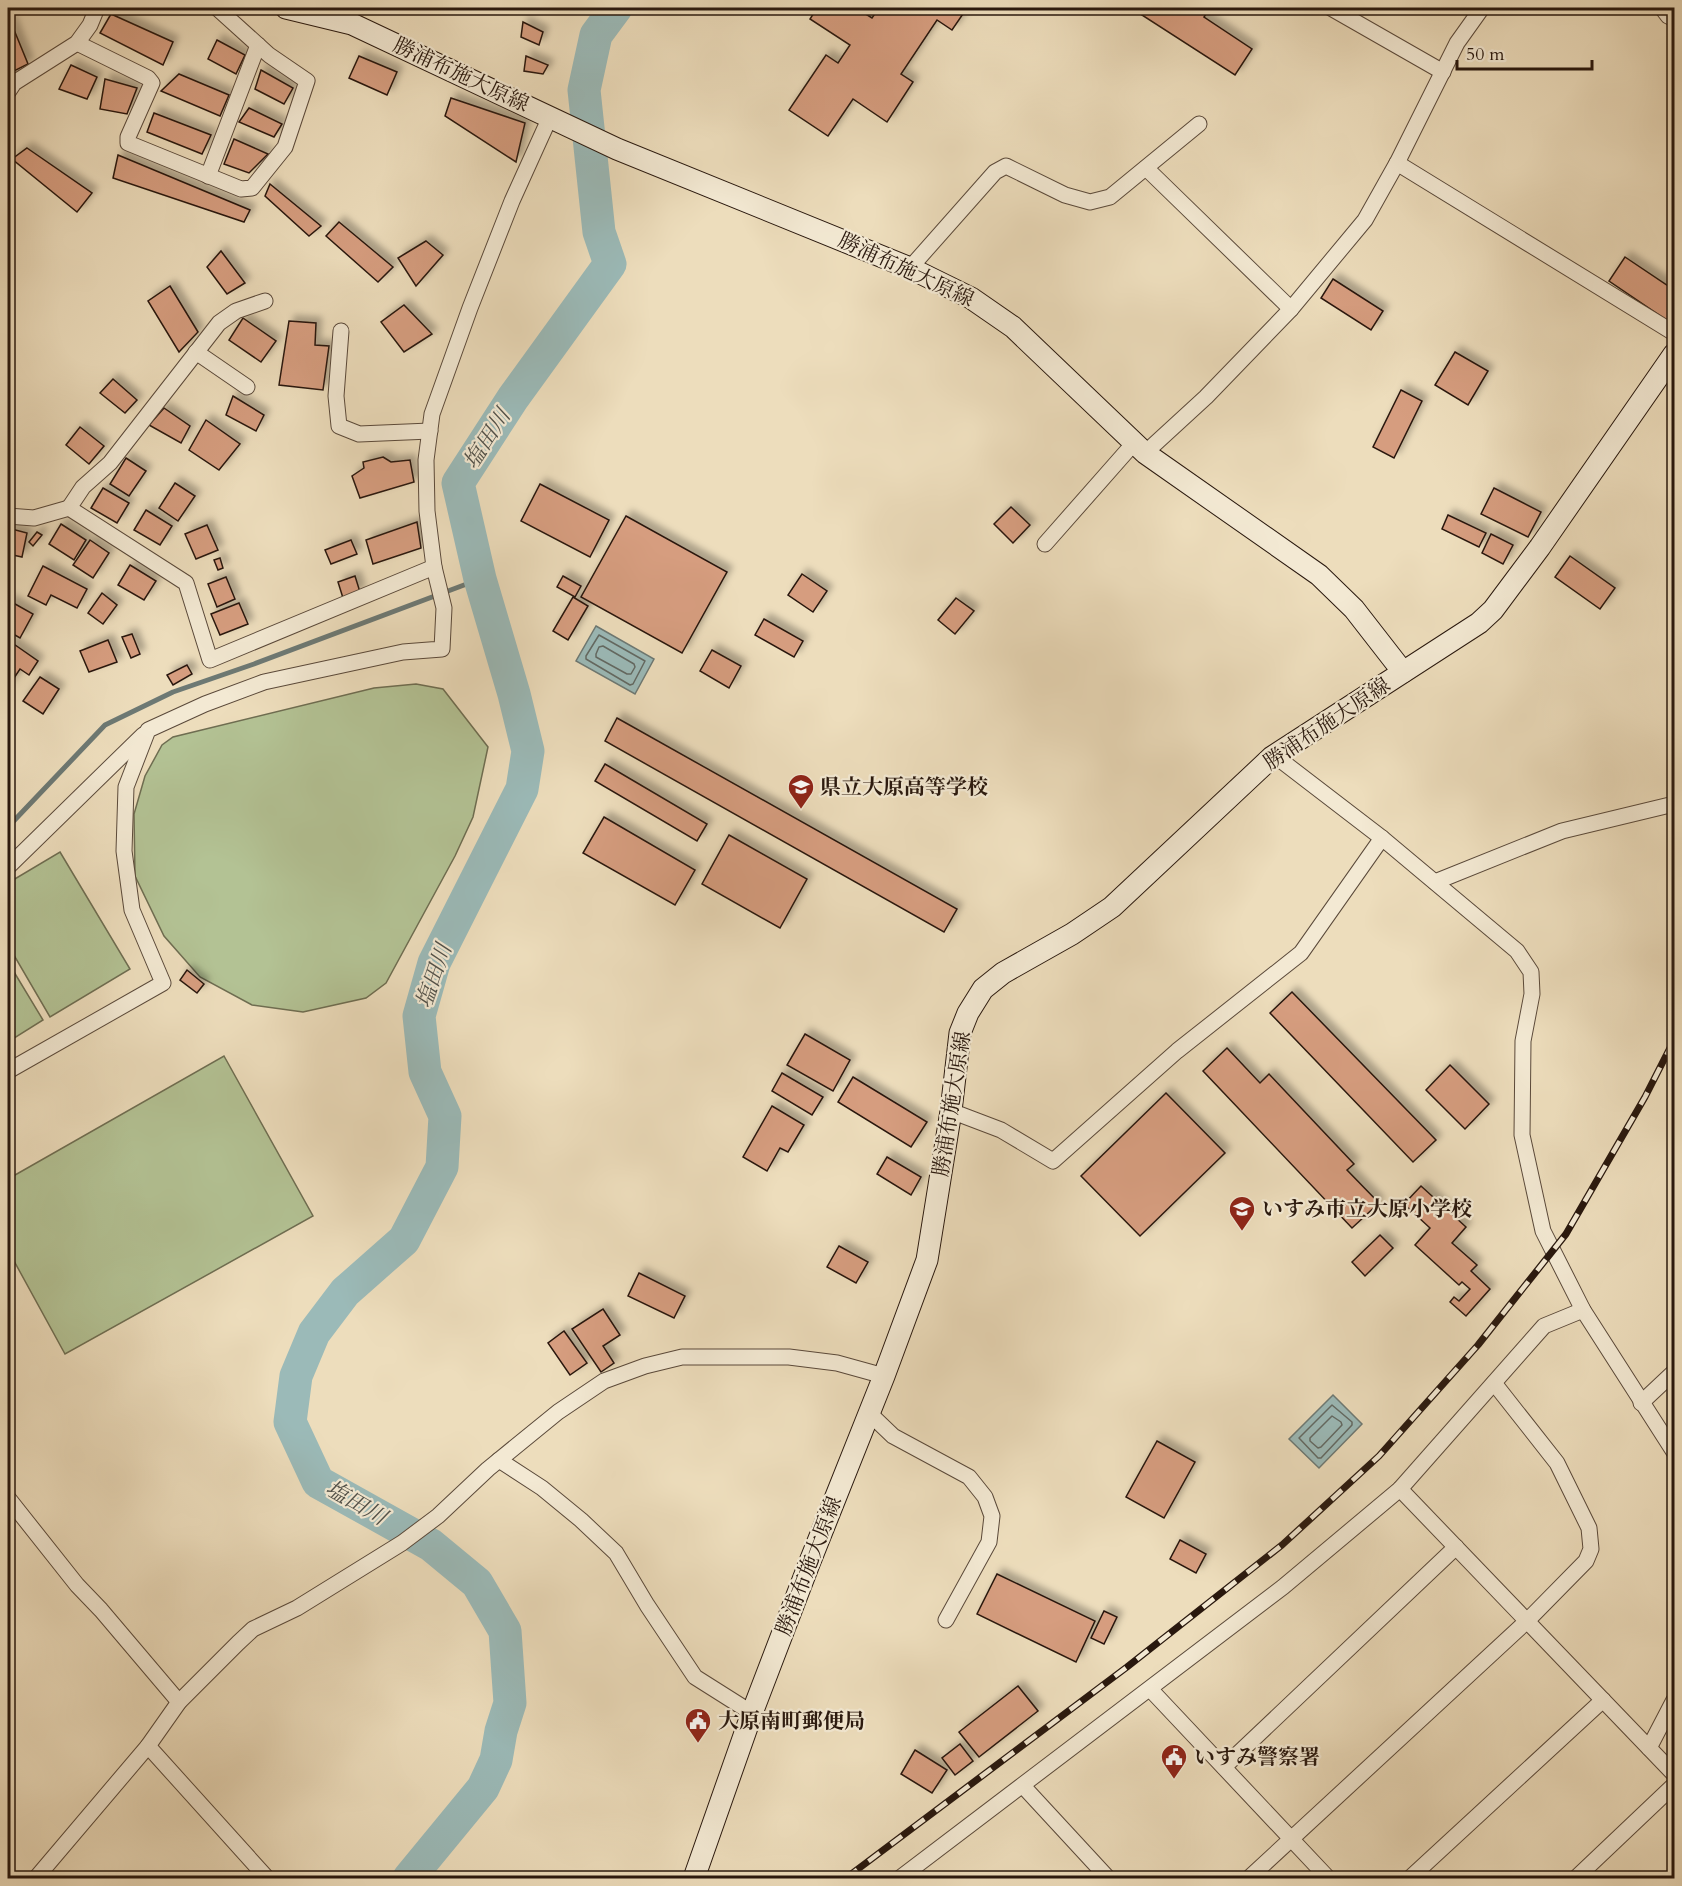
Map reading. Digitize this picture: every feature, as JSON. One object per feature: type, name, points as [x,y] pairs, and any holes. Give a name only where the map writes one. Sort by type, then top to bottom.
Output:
[{"type":"main road","name":"勝浦布施大原線","points":[[286,8],[355,16],[556,120],[617,148],[910,268],[971,298],[1012,327],[1139,448],[1319,575],[1354,609],[1403,672],[1272,757],[1112,907],[1072,934],[1003,973],[983,989],[968,1012],[960,1033],[951,1111],[927,1260],[752,1713],[694,1878]]},
{"type":"main road","points":[[1403,672],[1479,623],[1493,610],[1540,547],[1674,354]]},
{"type":"street","points":[[8,92],[14,83],[77,43],[90,25],[97,8]]},
{"type":"street","points":[[77,43],[148,78],[152,83],[128,137],[128,143],[241,189],[252,188],[285,147],[307,81],[258,45],[217,8]]},
{"type":"street","points":[[1331,8],[1443,72]]},
{"type":"street","points":[[1045,544],[1139,448],[1206,397],[1291,309],[1365,220],[1397,163],[1457,43],[1482,8]]},
{"type":"street","points":[[1662,8],[1674,20]]},
{"type":"street","points":[[208,176],[258,45]]},
{"type":"street","points":[[8,867],[148,730],[205,704],[264,682],[403,652],[442,648],[443,603],[434,567],[427,511],[426,460],[432,414],[512,201],[556,120]]},
{"type":"street","points":[[910,268],[995,172],[1006,166],[1065,195],[1090,202],[1110,197],[1199,124]]},
{"type":"street","points":[[1397,163],[1674,333]]},
{"type":"street","points":[[1146,168],[1291,309]]},
{"type":"street","points":[[8,516],[34,518],[69,508],[83,487],[110,463],[219,323],[236,311],[265,301]]},
{"type":"street","points":[[342,331],[336,396],[339,426],[359,434],[430,431]]},
{"type":"street","points":[[196,352],[247,387]]},
{"type":"street","points":[[69,508],[186,583],[210,660],[434,567]]},
{"type":"street","points":[[8,1071],[164,983],[132,910],[124,851],[126,787],[148,730]]},
{"type":"street","points":[[1272,757],[1283,762],[1382,838],[1517,951],[1531,972],[1532,994],[1523,1041],[1522,1135],[1543,1231],[1582,1310],[1674,1452]]},
{"type":"street","points":[[1435,882],[1562,831],[1674,804]]},
{"type":"street","points":[[951,1111],[1001,1130],[1053,1161],[1177,1050],[1301,953],[1382,838]]},
{"type":"street","points":[[900,1878],[919,1873],[1023,1786],[1283,1587],[1400,1489],[1544,1326],[1582,1310]]},
{"type":"street","points":[[36,1878],[148,1746],[178,1702],[253,1629],[297,1608],[402,1543],[438,1516],[499,1460],[558,1412],[604,1381],[645,1366],[682,1357],[789,1357],[837,1363],[884,1376]]},
{"type":"street","points":[[1641,1403],[1674,1372]]},
{"type":"street","points":[[1249,1878],[1527,1621],[1586,1561],[1591,1549],[1589,1528],[1557,1463],[1494,1383]]},
{"type":"street","points":[[869,1413],[893,1436],[969,1477],[985,1497],[992,1516],[989,1542],[946,1620]]},
{"type":"street","points":[[499,1460],[542,1488],[616,1553],[695,1677],[752,1713]]},
{"type":"street","points":[[1400,1489],[1674,1774]]},
{"type":"street","points":[[8,1498],[77,1585],[101,1610],[178,1702]]},
{"type":"street","points":[[1224,1767],[1456,1547]]},
{"type":"street","points":[[1150,1689],[1328,1878]]},
{"type":"street","points":[[1410,1878],[1603,1700]]},
{"type":"street","points":[[1649,1748],[1674,1700]]},
{"type":"street","points":[[148,1746],[267,1878]]},
{"type":"street","points":[[1576,1878],[1674,1785]]},
{"type":"street","points":[[1023,1786],[1108,1878]]},
{"type":"green space","points":[[416,684],[443,689],[488,747],[473,817],[455,856],[386,983],[366,998],[303,1012],[252,1005],[200,977],[164,936],[135,876],[134,814],[145,776],[162,745],[173,737],[374,688]]},
{"type":"green space","points":[[60,852],[130,969],[50,1017],[8,945],[8,883]]},
{"type":"green space","points":[[8,962],[43,1020],[8,1042]]},
{"type":"green space","points":[[224,1056],[313,1216],[65,1354],[8,1250],[8,1179]]},
{"type":"water","points":[[596,626],[654,659],[635,694],[576,661]]},
{"type":"water","points":[[1333,1395],[1362,1424],[1319,1468],[1289,1439]]},
{"type":"building","points":[[817,8],[856,8],[872,18],[879,8],[967,8],[952,30],[937,20],[901,74],[913,82],[887,122],[853,99],[828,136],[789,110],[826,55],[838,63],[850,45],[810,19]]},
{"type":"building","points":[[1131,8],[1210,8],[1204,17],[1252,49],[1235,75]]},
{"type":"building","points":[[111,14],[173,42],[163,65],[100,33]]},
{"type":"building","points":[[10,20],[28,64],[8,74],[8,22]]},
{"type":"building","points":[[523,22],[543,32],[539,45],[521,37]]},
{"type":"building","points":[[217,40],[245,55],[236,74],[208,59]]},
{"type":"building","points":[[359,56],[397,72],[387,95],[349,78]]},
{"type":"building","points":[[526,56],[548,65],[543,74],[524,71]]},
{"type":"building","points":[[71,65],[97,77],[87,99],[59,89]]},
{"type":"building","points":[[261,70],[293,88],[284,104],[255,89]]},
{"type":"building","points":[[179,74],[229,95],[220,116],[161,91]]},
{"type":"building","points":[[105,79],[137,88],[127,114],[100,109]]},
{"type":"building","points":[[451,98],[525,123],[516,162],[445,116]]},
{"type":"building","points":[[249,108],[282,124],[274,137],[239,122]]},
{"type":"building","points":[[154,113],[211,135],[202,154],[147,132]]},
{"type":"building","points":[[234,139],[268,154],[249,173],[224,164]]},
{"type":"building","points":[[27,148],[92,193],[77,212],[12,159]]},
{"type":"building","points":[[118,155],[250,210],[244,222],[113,178]]},
{"type":"building","points":[[270,184],[321,226],[309,236],[265,196]]},
{"type":"building","points":[[339,222],[393,267],[378,282],[326,236]]},
{"type":"building","points":[[426,241],[443,255],[416,286],[398,258]]},
{"type":"building","points":[[221,251],[245,283],[227,294],[207,267]]},
{"type":"building","points":[[1625,257],[1674,290],[1674,325],[1609,281]]},
{"type":"building","points":[[1333,279],[1383,311],[1371,330],[1321,298]]},
{"type":"building","points":[[170,286],[198,332],[179,352],[148,301]]},
{"type":"building","points":[[404,305],[432,334],[404,352],[381,322]]},
{"type":"building","points":[[243,318],[276,341],[261,362],[229,340]]},
{"type":"building","points":[[289,321],[316,323],[315,345],[329,346],[323,390],[279,385]]},
{"type":"building","points":[[1455,352],[1488,371],[1468,405],[1435,385]]},
{"type":"building","points":[[113,379],[137,400],[125,413],[100,393]]},
{"type":"building","points":[[1401,390],[1422,401],[1394,458],[1373,447]]},
{"type":"building","points":[[233,396],[264,415],[256,431],[226,415]]},
{"type":"building","points":[[164,408],[190,426],[181,443],[149,425]]},
{"type":"building","points":[[206,420],[240,444],[219,470],[189,450]]},
{"type":"building","points":[[80,427],[104,446],[89,464],[66,445]]},
{"type":"building","points":[[383,457],[391,462],[410,460],[414,482],[360,498],[352,476],[364,468],[363,462]]},
{"type":"building","points":[[126,458],[146,471],[129,496],[110,484]]},
{"type":"building","points":[[175,483],[195,496],[178,521],[159,508]]},
{"type":"building","points":[[540,484],[609,520],[590,557],[521,521]]},
{"type":"building","points":[[103,488],[129,503],[117,523],[91,508]]},
{"type":"building","points":[[1494,488],[1541,512],[1528,537],[1481,514]]},
{"type":"building","points":[[1011,507],[1030,525],[1013,543],[994,524]]},
{"type":"building","points":[[146,510],[172,526],[160,545],[134,530]]},
{"type":"building","points":[[1448,515],[1486,533],[1479,547],[1442,529]]},
{"type":"building","points":[[626,516],[727,572],[682,653],[581,597]]},
{"type":"building","points":[[417,522],[421,548],[373,564],[366,540]]},
{"type":"building","points":[[61,524],[86,540],[74,560],[49,544]]},
{"type":"building","points":[[207,525],[218,550],[196,559],[185,534]]},
{"type":"building","points":[[8,528],[27,533],[22,557],[8,554]]},
{"type":"building","points":[[37,532],[42,535],[33,546],[29,542]]},
{"type":"building","points":[[1491,534],[1513,545],[1503,564],[1482,553]]},
{"type":"building","points":[[90,540],[109,553],[93,578],[73,565]]},
{"type":"building","points":[[351,540],[357,554],[331,564],[325,550]]},
{"type":"building","points":[[1570,556],[1615,588],[1600,609],[1555,577]]},
{"type":"building","points":[[220,558],[223,568],[218,570],[214,560]]},
{"type":"building","points":[[130,565],[156,581],[144,600],[118,585]]},
{"type":"building","points":[[43,566],[87,589],[77,608],[51,595],[46,605],[28,596]]},
{"type":"building","points":[[802,574],[827,591],[813,612],[788,595]]},
{"type":"building","points":[[355,576],[360,592],[343,598],[338,582]]},
{"type":"building","points":[[563,576],[581,586],[575,597],[557,587]]},
{"type":"building","points":[[226,577],[235,599],[217,607],[208,584]]},
{"type":"building","points":[[102,593],[117,605],[103,624],[88,613]]},
{"type":"building","points":[[573,597],[588,606],[568,640],[553,631]]},
{"type":"building","points":[[956,598],[974,611],[955,634],[938,620]]},
{"type":"building","points":[[8,600],[33,614],[20,638],[8,631]]},
{"type":"building","points":[[239,603],[248,624],[220,635],[211,614]]},
{"type":"building","points":[[764,619],[803,641],[794,657],[755,635]]},
{"type":"building","points":[[132,634],[140,654],[131,658],[122,637]]},
{"type":"building","points":[[8,640],[38,661],[29,675],[20,669],[8,687]]},
{"type":"building","points":[[108,640],[117,662],[89,672],[80,651]]},
{"type":"building","points":[[712,650],[741,666],[729,688],[700,671]]},
{"type":"building","points":[[187,665],[192,674],[173,685],[167,675]]},
{"type":"building","points":[[40,677],[59,689],[43,714],[23,701]]},
{"type":"building","points":[[617,718],[957,909],[944,932],[605,741]]},
{"type":"building","points":[[605,764],[707,824],[697,841],[595,781]]},
{"type":"building","points":[[604,817],[695,870],[675,905],[583,853]]},
{"type":"building","points":[[729,835],[807,879],[780,928],[702,884]]},
{"type":"building","points":[[187,970],[204,984],[197,993],[180,980]]},
{"type":"building","points":[[1292,992],[1436,1140],[1413,1162],[1270,1013]]},
{"type":"building","points":[[805,1034],[850,1060],[833,1091],[787,1065]]},
{"type":"building","points":[[1227,1048],[1260,1083],[1269,1074],[1354,1164],[1347,1170],[1379,1203],[1352,1228],[1203,1071]]},
{"type":"building","points":[[1450,1065],[1489,1104],[1465,1129],[1426,1090]]},
{"type":"building","points":[[782,1073],[823,1097],[812,1115],[772,1091]]},
{"type":"building","points":[[853,1077],[927,1122],[911,1147],[838,1102]]},
{"type":"building","points":[[1166,1093],[1225,1153],[1140,1236],[1081,1176]]},
{"type":"building","points":[[772,1106],[804,1125],[788,1152],[780,1148],[767,1171],[743,1157]]},
{"type":"building","points":[[887,1157],[921,1177],[911,1195],[877,1174]]},
{"type":"building","points":[[1421,1186],[1466,1227],[1452,1243],[1477,1265],[1471,1271],[1490,1289],[1466,1316],[1450,1302],[1454,1297],[1459,1301],[1470,1289],[1462,1282],[1459,1285],[1415,1245],[1430,1228],[1404,1204]]},
{"type":"building","points":[[1380,1235],[1393,1248],[1365,1276],[1352,1262]]},
{"type":"building","points":[[839,1246],[868,1262],[856,1283],[827,1267]]},
{"type":"building","points":[[639,1273],[685,1296],[674,1318],[628,1296]]},
{"type":"building","points":[[603,1309],[620,1335],[603,1346],[614,1363],[601,1372],[572,1329]]},
{"type":"building","points":[[564,1331],[587,1363],[570,1375],[548,1343]]},
{"type":"building","points":[[1157,1441],[1195,1462],[1164,1518],[1126,1497]]},
{"type":"building","points":[[1180,1540],[1206,1554],[1196,1573],[1170,1559]]},
{"type":"building","points":[[997,1574],[1095,1621],[1076,1662],[977,1614]]},
{"type":"building","points":[[1104,1611],[1117,1617],[1104,1644],[1091,1638]]},
{"type":"building","points":[[1018,1686],[1038,1711],[979,1757],[959,1732]]},
{"type":"building","points":[[960,1744],[973,1761],[955,1775],[942,1758]]},
{"type":"building","points":[[915,1750],[947,1770],[932,1793],[901,1774]]},
{"type":"waterway","name":"塩田川","points":[[409,1878],[483,1788],[496,1760],[501,1731],[510,1703],[505,1631],[477,1583],[431,1545],[318,1482],[290,1422],[296,1376],[314,1333],[345,1292],[404,1240],[442,1167],[445,1116],[425,1072],[419,1016],[434,963],[522,789],[528,751],[514,694],[480,579],[458,483],[513,398],[610,264],[599,232],[584,90],[596,35],[616,8]]},
{"type":"waterway","points":[[8,827],[105,725],[173,692],[480,579]]},
{"type":"railway","points":[[846,1878],[1127,1667],[1282,1545],[1379,1456],[1478,1345],[1566,1234],[1645,1097],[1674,1040]]},
{"type":"place","name":"県立大原高等学校","points":[[801,810]]},
{"type":"place","name":"いすみ市立大原小学校","points":[[1242,1232]]},
{"type":"place","name":"大原南町郵便局","points":[[698,1744]]},
{"type":"place","name":"いすみ警察署","points":[[1174,1780]]}]
